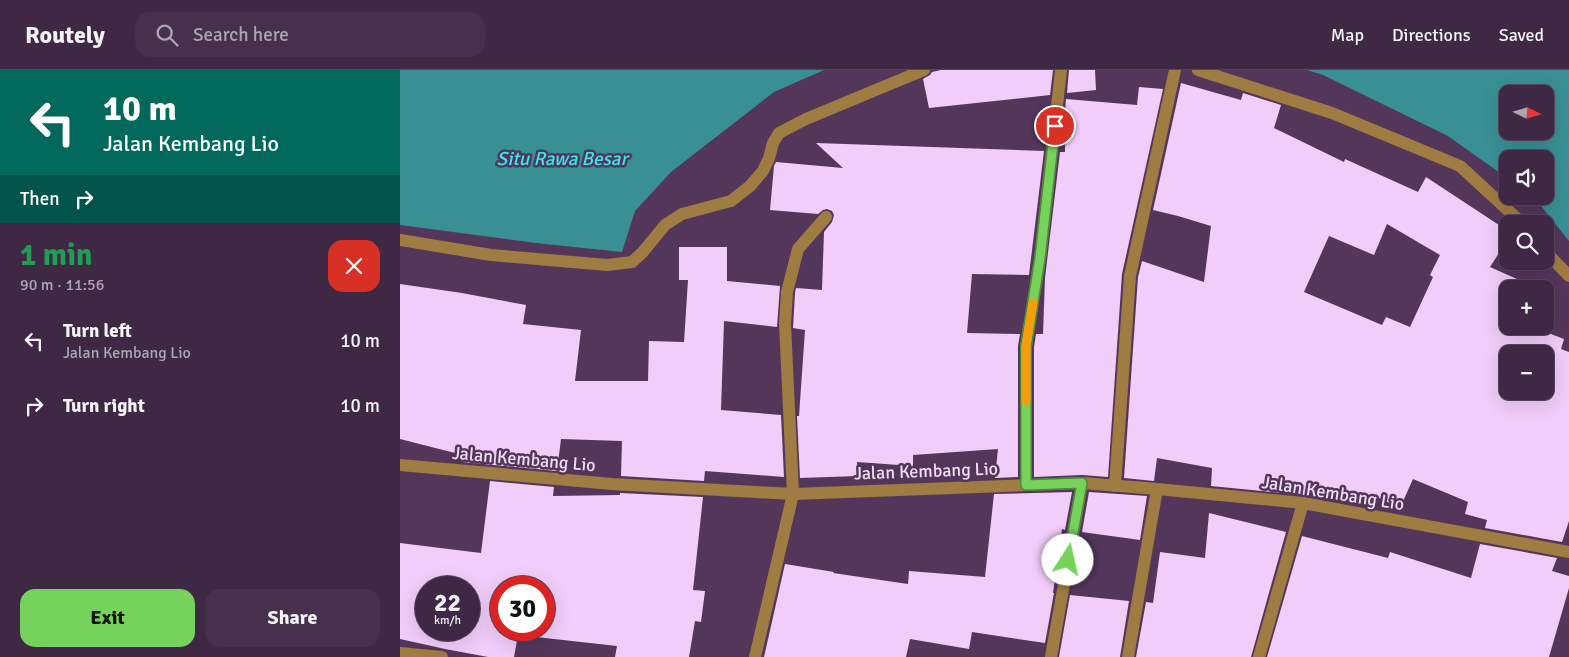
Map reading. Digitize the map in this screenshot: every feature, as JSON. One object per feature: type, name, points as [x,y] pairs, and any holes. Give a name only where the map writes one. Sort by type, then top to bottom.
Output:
[{"type":"street","points":[[400,240],[492,256],[607,265],[632,262],[665,225],[682,214],[731,201],[750,186],[764,171],[772,143],[779,133],[806,119],[924,70]]},
{"type":"street","points":[[1026,485],[1026,346],[1040,258],[1061,70]]},
{"type":"street","points":[[1115,486],[1130,276],[1176,70]]},
{"type":"street","points":[[1198,70],[1332,113],[1460,166],[1513,215]]},
{"type":"street","points":[[755,657],[793,494],[785,324],[787,292],[798,248],[826,217]]},
{"type":"street","points":[[1554,260],[1569,276]]},
{"type":"street","name":"Jalan Kembang Lio","points":[[400,465],[612,484],[793,494],[1082,483],[1303,503],[1569,552]]},
{"type":"street","points":[[1051,657],[1082,483]]},
{"type":"street","points":[[1128,657],[1157,489]]},
{"type":"street","points":[[1259,657],[1303,503]]},
{"type":"street","points":[[400,653],[442,657]]},
{"type":"water","name":"Situ Rawa Besar","points":[[400,70],[824,70],[774,92],[671,172],[635,211],[622,252],[400,225]]},
{"type":"water","points":[[1307,70],[1569,70],[1569,241],[1554,222],[1554,215],[1548,215],[1540,205],[1554,205],[1554,150],[1499,150],[1499,172],[1448,136],[1323,75]]},
{"type":"building","points":[[941,70],[1053,70],[1050,95],[929,108],[923,79],[932,72]]},
{"type":"building","points":[[1069,70],[1095,70],[1096,90],[1067,93]]},
{"type":"building","points":[[1181,83],[1241,100],[1243,93],[1281,105],[1274,128],[1344,162],[1345,159],[1418,192],[1426,177],[1499,225],[1499,253],[1490,267],[1519,280],[1499,280],[1499,335],[1554,335],[1564,339],[1561,349],[1569,352],[1569,521],[1562,542],[1485,528],[1487,520],[1465,514],[1468,502],[1413,479],[1400,508],[1373,495],[1322,498],[1211,486],[1212,468],[1157,458],[1154,481],[1124,478],[1138,277],[1142,261],[1204,282],[1211,226],[1153,210]],"holes":[[[1387,224],[1440,255],[1430,275],[1433,277],[1410,327],[1386,317],[1382,325],[1304,292],[1329,236],[1374,255]]]},
{"type":"building","points":[[1139,87],[1163,89],[1122,274],[1108,477],[1082,475],[1034,477],[1034,347],[1036,334],[1043,334],[1045,278],[1060,152],[1065,152],[1066,99],[1137,105]]},
{"type":"building","points":[[816,143],[1044,151],[1029,275],[972,274],[967,333],[1020,334],[1018,346],[1018,477],[995,478],[998,449],[913,455],[913,466],[857,462],[858,476],[800,478],[797,416],[799,416],[805,330],[793,328],[795,293],[796,288],[822,290],[824,232],[832,222],[834,215],[832,211],[827,209],[818,214],[770,210],[776,162],[843,168]]},
{"type":"building","points":[[679,247],[727,247],[727,281],[780,286],[777,327],[724,321],[721,410],[781,415],[784,477],[705,471],[704,481],[621,476],[622,441],[561,439],[557,471],[462,462],[463,455],[400,439],[400,284],[526,305],[523,324],[581,330],[575,381],[648,381],[649,341],[684,342],[688,280],[679,280]]},
{"type":"building","points":[[490,481],[554,487],[553,496],[620,495],[620,493],[703,497],[693,590],[705,591],[701,622],[695,621],[689,657],[615,657],[617,646],[555,639],[555,576],[490,576],[490,641],[517,641],[514,657],[488,657],[400,639],[400,543],[481,553]]},
{"type":"building","points":[[1072,492],[1065,530],[1062,529],[1054,593],[1045,643],[972,632],[969,649],[910,639],[906,657],[764,657],[785,564],[908,584],[909,571],[985,577],[994,494]]},
{"type":"building","points":[[1089,492],[1147,496],[1140,540],[1082,532]]},
{"type":"building","points":[[1209,513],[1286,532],[1251,657],[1136,657],[1146,602],[1153,603],[1160,552],[1205,558]]},
{"type":"building","points":[[1302,536],[1388,558],[1390,552],[1471,578],[1480,544],[1557,558],[1552,571],[1569,576],[1569,588],[1549,657],[1267,657]]},
{"type":"building","points":[[1070,595],[1129,601],[1120,657],[1059,657]]},
{"type":"slow traffic","points":[[1026,401],[1026,346],[1033,303]]},
{"type":"route","points":[[1055,126],[1040,258],[1026,346],[1026,485],[1082,483],[1068,560]]}]
